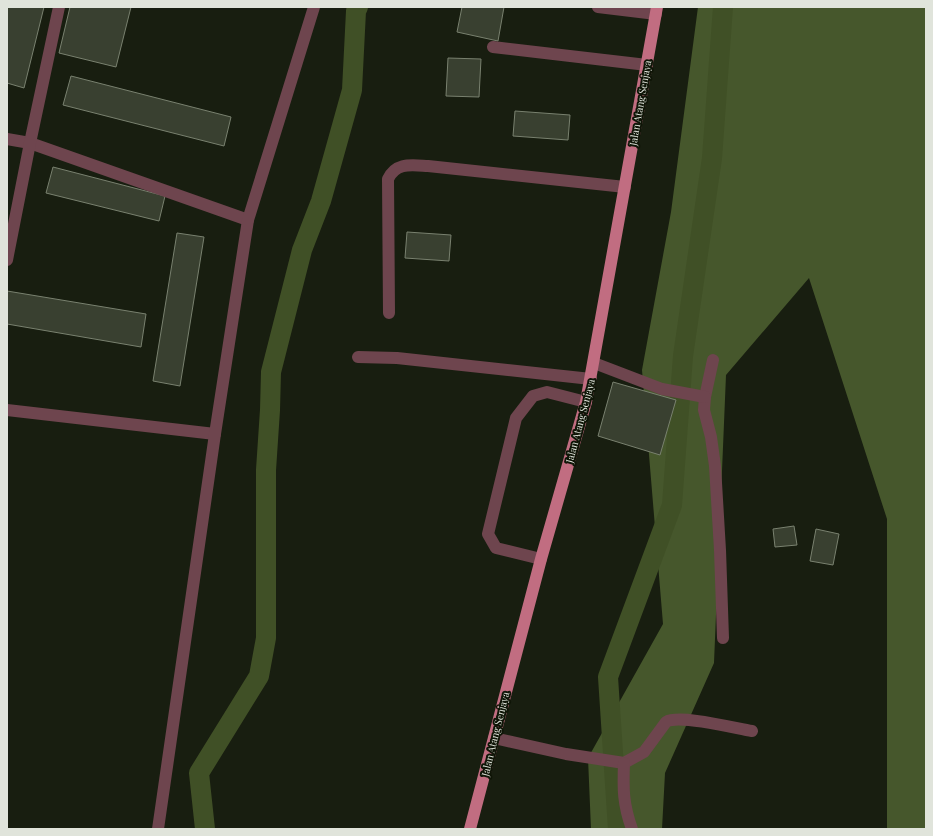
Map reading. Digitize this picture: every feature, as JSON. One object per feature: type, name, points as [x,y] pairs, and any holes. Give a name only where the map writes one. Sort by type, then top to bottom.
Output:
[{"type":"main road","name":"Jalan Atang Senjaya","points":[[470,829],[541,559],[586,402],[657,10]]},
{"type":"street","points":[[7,260],[59,7]]},
{"type":"street","points":[[158,829],[215,434],[248,220],[314,7]]},
{"type":"street","points":[[598,7],[657,10]]},
{"type":"street","points":[[493,47],[647,65]]},
{"type":"street","points":[[7,139],[30,143],[248,220]]},
{"type":"street","points":[[389,314],[388,179],[391,172],[398,167],[410,165],[428,166],[625,187]]},
{"type":"street","points":[[358,357],[397,358],[591,379]]},
{"type":"street","points":[[713,360],[699,396],[711,434],[720,550],[724,638]]},
{"type":"street","points":[[594,362],[662,388],[699,396]]},
{"type":"street","points":[[541,559],[496,548],[488,534],[516,418],[533,396],[547,392],[586,402]]},
{"type":"street","points":[[7,410],[215,434]]},
{"type":"street","points":[[494,738],[566,754],[621,762],[644,752],[668,720],[682,719],[752,732]]},
{"type":"street","points":[[621,762],[624,803],[632,829]]},
{"type":"green space","points":[[698,7],[926,7],[926,829],[887,829],[887,519],[809,278],[726,375],[714,663],[665,773],[662,829],[591,829],[588,758],[663,624],[642,370],[671,212]]},
{"type":"building","points":[[7,7],[44,7],[24,88],[7,83]]},
{"type":"building","points":[[70,7],[131,7],[116,67],[59,53]]},
{"type":"building","points":[[462,7],[504,7],[498,41],[457,32]]},
{"type":"building","points":[[448,58],[481,59],[479,97],[446,96]]},
{"type":"building","points":[[71,76],[231,117],[224,146],[63,105]]},
{"type":"building","points":[[515,111],[570,115],[568,140],[513,136]]},
{"type":"building","points":[[53,167],[165,196],[159,221],[46,193]]},
{"type":"building","points":[[407,232],[451,235],[449,261],[405,258]]},
{"type":"building","points":[[177,233],[204,237],[180,386],[153,381]]},
{"type":"building","points":[[7,291],[146,314],[141,347],[7,324]]},
{"type":"building","points":[[613,382],[676,400],[660,455],[598,436]]},
{"type":"building","points":[[794,526],[797,545],[775,547],[773,529]]},
{"type":"building","points":[[816,529],[839,534],[833,565],[810,561]]},
{"type":"waterway","points":[[205,829],[199,773],[259,676],[266,638],[266,470],[271,372],[302,250],[321,201],[352,90],[356,11],[358,7]]},
{"type":"waterway","points":[[618,829],[608,677],[672,505],[683,356],[712,158],[723,7]]}]
